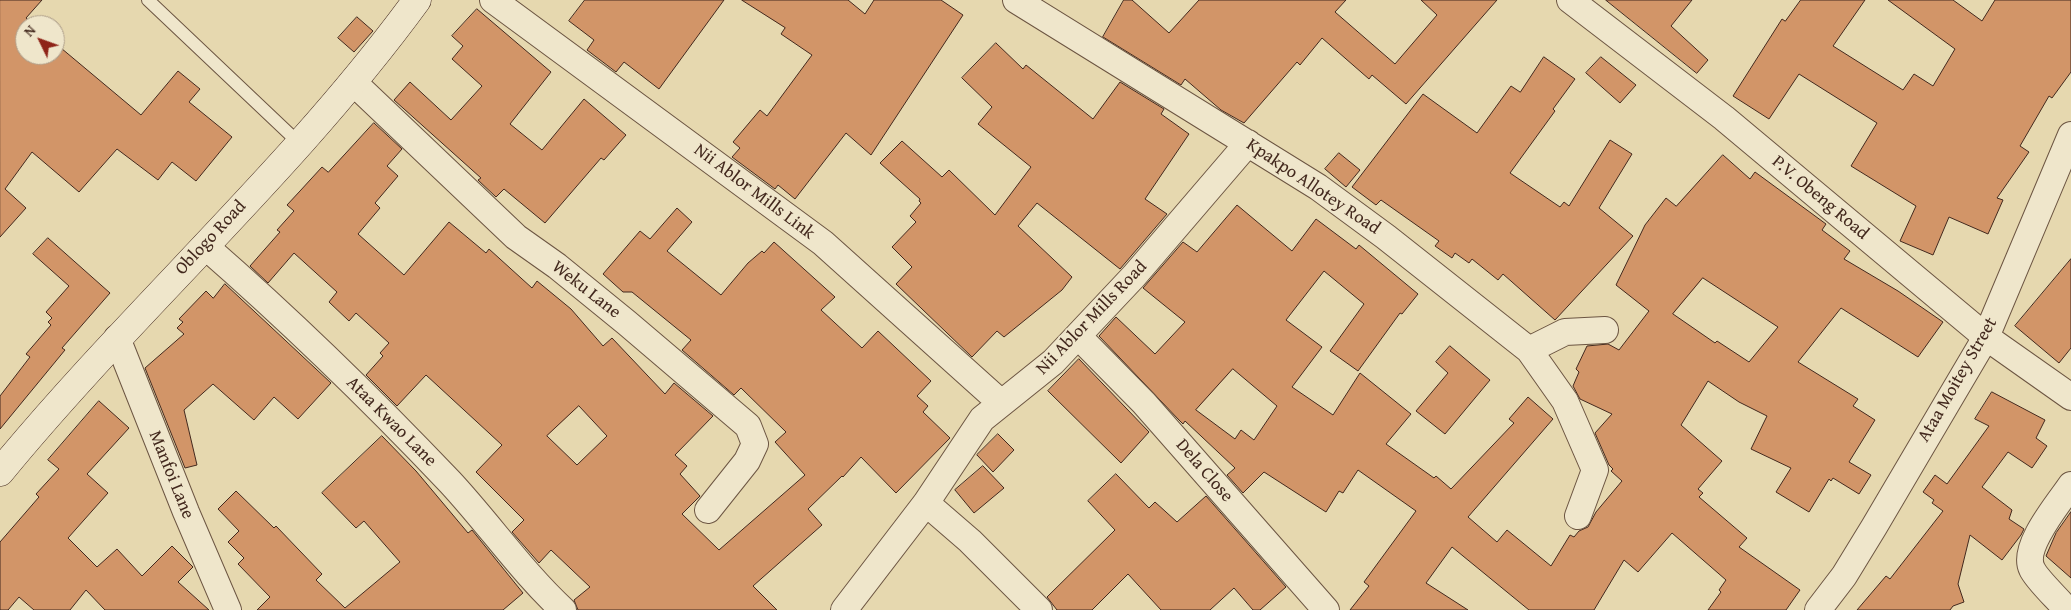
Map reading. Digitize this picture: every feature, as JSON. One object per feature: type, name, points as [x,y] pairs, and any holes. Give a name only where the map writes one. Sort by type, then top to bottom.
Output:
[{"type":"main road","name":"Oblogo Road","points":[[0,472],[117,338],[205,246],[354,83],[417,0]]},
{"type":"street","name":"Nii Ablor Mills Link","points":[[494,0],[823,244],[1000,402]]},
{"type":"street","name":"Kpakpo Allotey Road","points":[[1016,0],[1318,187],[1386,237],[1529,350],[1564,401],[1595,470],[1578,516]]},
{"type":"street","name":"P.V. Obeng Road","points":[[1570,0],[1724,118],[1986,337],[2071,397]]},
{"type":"street","name":"Weku Lane","points":[[354,83],[516,238],[557,266],[628,323],[748,426],[755,444],[747,461],[708,510]]},
{"type":"street","name":"Ataa Moitey Street","points":[[1818,610],[1849,568],[1986,337],[2071,135]]},
{"type":"street","name":"Nii Ablor Mills Road","points":[[844,610],[926,503],[982,419],[1000,402],[1053,362],[1134,276],[1248,143]]},
{"type":"street","name":"Ataa Kwao Lane","points":[[205,246],[278,309],[385,415],[451,484],[563,610]]},
{"type":"street","points":[[1529,350],[1565,332],[1605,330]]},
{"type":"street","name":"Dela Close","points":[[1078,336],[1144,403],[1326,610]]},
{"type":"street","name":"Manfoi Lane","points":[[117,338],[186,512],[228,610]]},
{"type":"street","points":[[2067,610],[2031,569],[2030,552],[2038,534],[2071,484]]},
{"type":"street","points":[[926,503],[970,542],[1039,610]]},
{"type":"lane","points":[[148,0],[299,143]]},
{"type":"building","points":[[0,0],[42,0],[29,15],[15,15],[15,65],[65,65],[65,51],[141,115],[178,71],[200,89],[189,102],[232,137],[196,181],[172,162],[158,180],[117,149],[79,192],[32,152],[5,189],[26,208],[0,237]]},
{"type":"building","points":[[585,0],[724,0],[659,89],[624,62],[616,72],[587,50],[594,40],[569,21]]},
{"type":"building","points":[[742,0],[848,0],[865,14],[874,0],[941,0],[963,15],[871,155],[846,133],[795,199],[778,185],[775,189],[732,157],[740,148],[733,142],[760,110],[767,116],[812,55],[781,34],[785,28]]},
{"type":"building","points":[[1124,0],[1132,0],[1169,33],[1199,0],[1346,0],[1335,12],[1395,64],[1437,15],[1421,0],[1497,0],[1406,104],[1372,75],[1369,79],[1322,38],[1300,65],[1297,62],[1244,123],[1221,110],[1185,79],[1181,85],[1103,37]]},
{"type":"building","points":[[1606,0],[1692,0],[1671,26],[1708,60],[1697,73]]},
{"type":"building","points":[[1801,0],[1865,0],[1833,46],[1903,90],[1914,74],[1933,86],[1955,49],[1888,0],[1953,0],[1982,21],[1995,0],[2071,0],[2071,72],[2052,98],[2049,96],[2020,146],[2029,152],[1997,198],[2003,200],[1988,234],[1949,217],[1933,255],[1900,241],[1916,206],[1851,166],[1877,123],[1799,74],[1769,119],[1733,96],[1782,19],[1785,21]]},
{"type":"building","points":[[477,9],[551,72],[510,124],[542,150],[584,99],[626,135],[604,160],[601,158],[545,223],[504,189],[496,197],[478,180],[481,178],[394,100],[410,82],[451,120],[482,86],[452,59],[463,46],[452,36]]},
{"type":"building","points":[[357,17],[373,31],[354,52],[338,38]]},
{"type":"building","points":[[996,43],[1023,69],[1026,65],[1093,119],[1120,82],[1164,109],[1161,114],[1189,134],[1145,199],[1167,214],[1120,269],[1037,203],[1018,226],[1072,277],[1062,290],[1004,337],[997,331],[972,357],[896,284],[912,267],[892,247],[916,222],[910,216],[921,203],[920,199],[880,163],[902,141],[942,177],[949,170],[995,215],[1031,167],[978,124],[992,107],[962,78]]},
{"type":"building","points":[[1544,57],[1575,79],[1553,109],[1555,111],[1510,173],[1560,207],[1564,202],[1569,206],[1610,140],[1632,154],[1599,208],[1633,236],[1555,320],[1503,274],[1498,280],[1472,259],[1469,263],[1455,253],[1452,258],[1435,246],[1439,241],[1381,200],[1376,205],[1352,187],[1423,94],[1477,133],[1511,86],[1520,92]]},
{"type":"building","points":[[1601,57],[1636,85],[1620,103],[1586,73]]},
{"type":"building","points":[[374,123],[402,149],[387,166],[398,176],[375,203],[380,208],[358,234],[404,275],[449,222],[486,253],[489,249],[532,288],[537,281],[571,309],[603,346],[612,338],[665,394],[674,383],[713,416],[675,455],[687,466],[680,474],[700,496],[682,514],[719,550],[805,475],[775,442],[786,432],[741,388],[734,395],[682,350],[691,340],[632,292],[623,292],[603,274],[640,231],[650,239],[677,208],[692,222],[667,251],[721,295],[748,263],[762,251],[764,253],[774,242],[835,297],[821,310],[862,348],[878,331],[931,381],[917,396],[928,406],[923,412],[950,438],[896,493],[861,457],[843,477],[808,509],[822,525],[753,586],[777,610],[578,610],[574,600],[590,587],[551,550],[539,563],[512,532],[524,520],[476,472],[502,445],[426,375],[397,406],[366,375],[383,356],[380,353],[389,343],[356,313],[349,321],[329,302],[337,292],[294,253],[268,283],[250,266],[280,232],[277,230],[294,211],[287,205],[322,167],[328,172]],"holes":[[[579,406],[607,436],[577,465],[547,436]]]},
{"type":"building","points":[[1339,153],[1360,170],[1346,187],[1325,169]]},
{"type":"building","points":[[1723,155],[1750,179],[1755,172],[1826,224],[1822,230],[1850,251],[1844,259],[1898,291],[1943,322],[1918,357],[1841,308],[1798,362],[1858,399],[1853,406],[1875,420],[1849,462],[1871,475],[1859,494],[1833,478],[1831,481],[1829,479],[1809,512],[1776,492],[1791,468],[1751,449],[1767,416],[1739,402],[1708,381],[1681,425],[1722,461],[1698,489],[1703,493],[1699,497],[1747,538],[1739,547],[1800,590],[1786,610],[1708,610],[1721,592],[1719,590],[1726,580],[1672,533],[1638,572],[1624,560],[1594,610],[1529,610],[1452,547],[1426,583],[1468,610],[1350,610],[1369,586],[1364,582],[1416,511],[1358,470],[1343,493],[1339,491],[1326,512],[1264,472],[1243,493],[1227,475],[1235,468],[1185,421],[1183,424],[1099,336],[1116,317],[1155,354],[1185,322],[1143,288],[1183,242],[1197,252],[1237,205],[1292,251],[1316,219],[1356,249],[1359,245],[1418,294],[1402,314],[1400,313],[1358,371],[1330,351],[1364,304],[1324,271],[1286,320],[1322,347],[1292,387],[1333,415],[1360,373],[1411,414],[1386,444],[1434,478],[1436,476],[1451,489],[1514,423],[1509,419],[1528,397],[1553,419],[1468,517],[1497,542],[1507,530],[1551,566],[1570,535],[1574,537],[1579,531],[1588,527],[1596,512],[1622,481],[1611,471],[1613,469],[1609,465],[1595,433],[1612,414],[1580,399],[1573,386],[1579,372],[1576,369],[1587,346],[1608,344],[1619,350],[1649,311],[1616,285],[1645,225],[1666,198],[1676,206]],"holes":[[[1703,278],[1778,327],[1749,362],[1717,341],[1715,343],[1673,314]],[[1233,369],[1277,406],[1254,440],[1241,430],[1235,439],[1196,410]]]},
{"type":"building","points":[[48,238],[110,293],[62,348],[65,350],[0,429],[0,396],[30,357],[26,354],[51,325],[48,322],[52,318],[46,312],[69,286],[33,254]]},
{"type":"building","points":[[2071,259],[2071,348],[2059,363],[2015,326]]},
{"type":"building","points":[[225,284],[331,383],[298,419],[274,397],[254,420],[213,384],[184,410],[197,465],[185,468],[145,368],[184,334],[177,328],[183,322],[179,319],[206,291],[213,298]]},
{"type":"building","points":[[1450,346],[1490,380],[1445,434],[1416,411],[1448,373],[1436,362]]},
{"type":"building","points":[[1079,359],[1149,432],[1121,463],[1048,391]]},
{"type":"building","points":[[1992,392],[2045,420],[2036,438],[2047,446],[2032,468],[2008,452],[1982,487],[2012,510],[2009,519],[2024,529],[2021,535],[2002,560],[1970,535],[1958,584],[1964,602],[1953,606],[1950,610],[1857,610],[1886,576],[1890,579],[1943,511],[1932,503],[1934,500],[1923,492],[1935,475],[1947,484],[1989,426],[1975,419]]},
{"type":"building","points":[[99,401],[129,428],[87,474],[108,493],[68,538],[97,567],[117,549],[142,576],[172,546],[193,567],[178,582],[209,610],[105,610],[86,590],[70,610],[34,610],[19,597],[8,610],[0,610],[0,542],[39,497],[36,494],[59,469],[48,460]]},
{"type":"building","points":[[998,434],[1014,450],[993,472],[977,455]]},
{"type":"building","points":[[382,436],[416,471],[468,533],[472,530],[523,593],[503,610],[257,610],[270,597],[238,564],[244,558],[228,542],[239,531],[218,509],[236,491],[274,528],[276,526],[322,574],[316,580],[345,608],[400,562],[364,521],[356,528],[322,493]]},
{"type":"building","points":[[983,466],[1004,488],[974,513],[955,490]]},
{"type":"building","points":[[1116,474],[1149,508],[1155,502],[1177,522],[1206,496],[1286,587],[1260,610],[1253,610],[1234,588],[1210,610],[1161,610],[1128,574],[1092,610],[1057,610],[1047,597],[1115,530],[1088,501]]},
{"type":"building","points":[[2071,512],[2071,578],[2046,556],[2056,533]]}]
